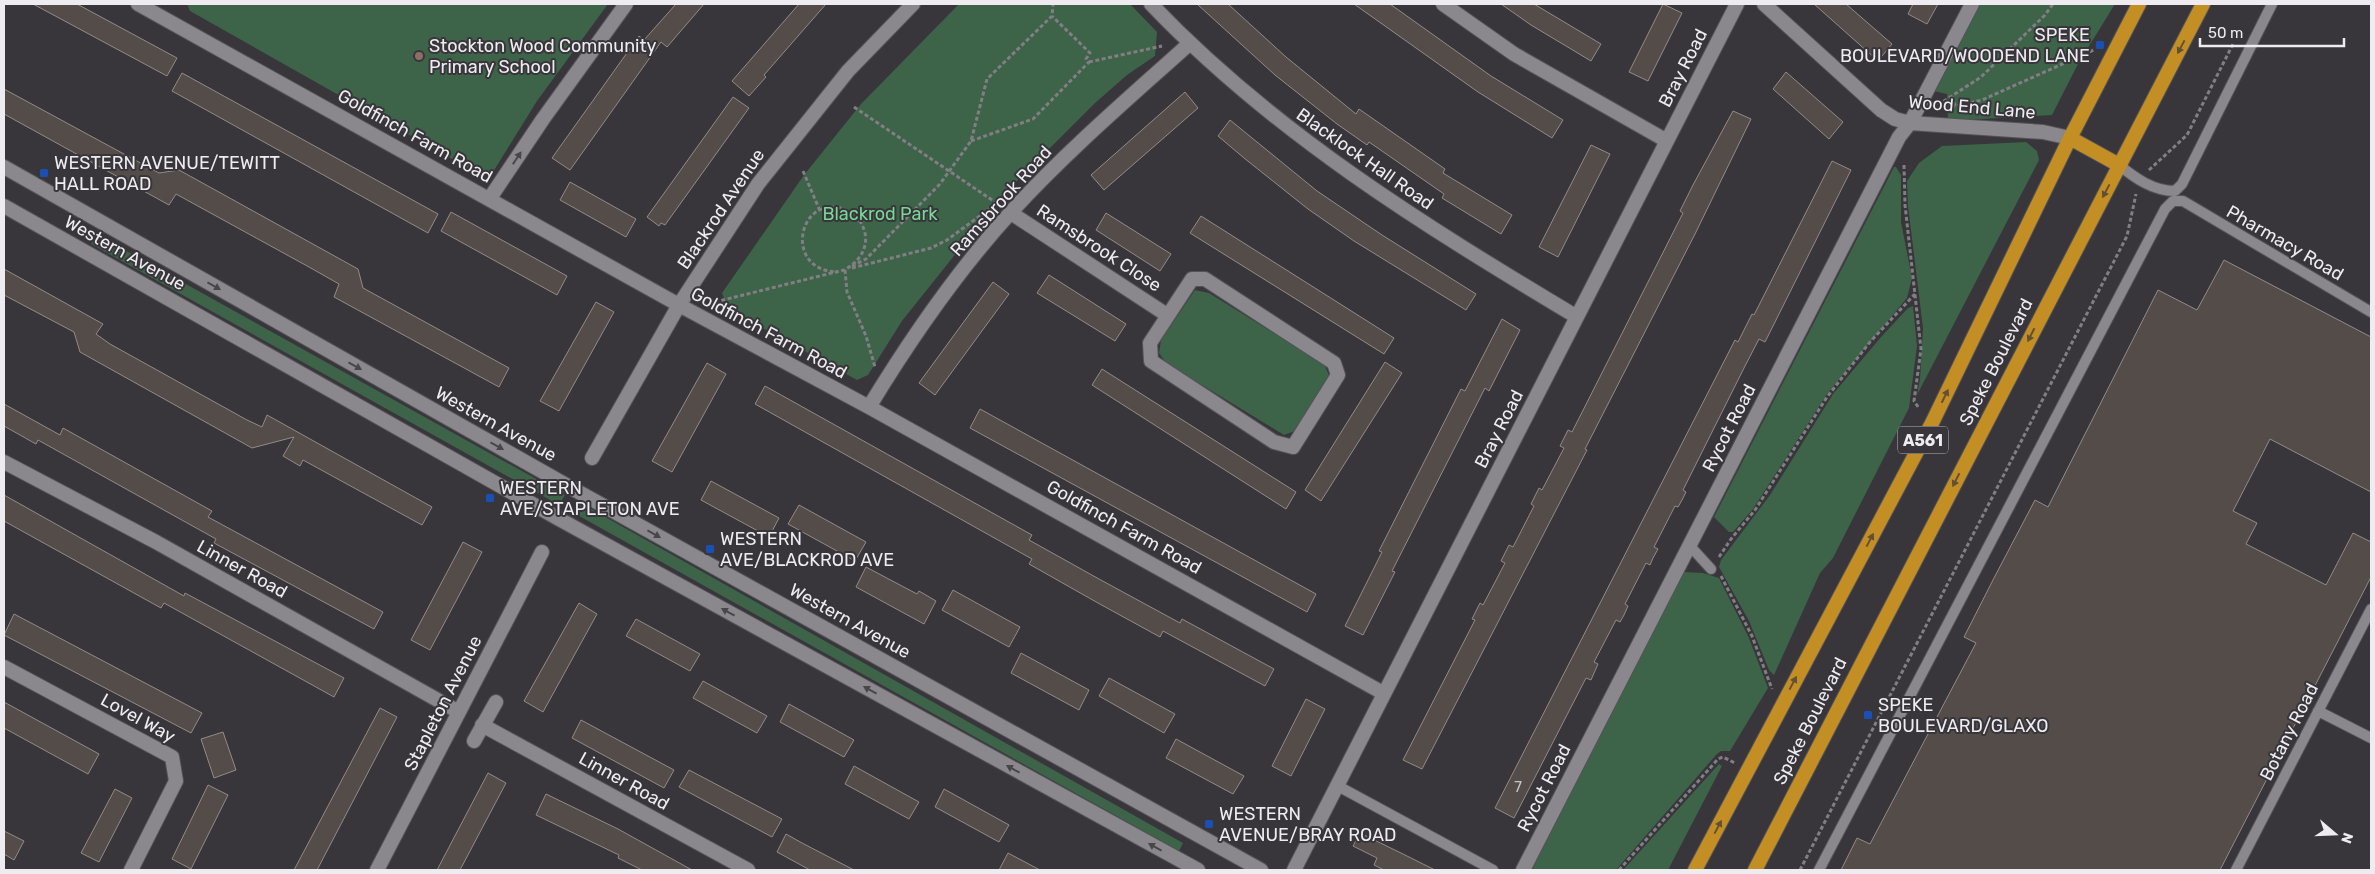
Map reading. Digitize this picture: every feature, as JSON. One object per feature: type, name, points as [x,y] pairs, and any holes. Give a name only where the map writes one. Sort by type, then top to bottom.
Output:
[{"type":"highway","name":"Speke Boulevard","points":[[1695,870],[1932,423],[2070,138],[2139,4]]},
{"type":"highway","name":"Speke Boulevard","points":[[1756,869],[2203,4]]},
{"type":"highway","points":[[2070,138],[2119,165]]},
{"type":"street","name":"Goldfinch Farm Road","points":[[138,4],[162,10],[678,305],[869,407],[1383,693]]},
{"type":"street","points":[[490,198],[554,103],[626,4]]},
{"type":"street","name":"Blackrod Avenue","points":[[592,458],[678,305],[758,184],[848,71],[913,4]]},
{"type":"street","name":"Blacklock Hall Road","points":[[1151,4],[1189,44],[1286,127],[1383,197],[1464,249],[1577,317]]},
{"type":"street","points":[[1442,4],[1514,54],[1667,141]]},
{"type":"street","name":"Bray Road","points":[[1294,870],[1737,4]]},
{"type":"street","name":"Wood End Lane","points":[[1764,4],[1881,110],[1895,119],[1910,123],[2043,132],[2070,138]]},
{"type":"street","name":"Rycot Road","points":[[1523,870],[1899,137],[1910,123],[1972,4]]},
{"type":"street","name":"Ramsbrook Road","points":[[869,407],[932,309],[1002,207],[1053,169],[1189,44]]},
{"type":"street","name":"Western Avenue","points":[[4,168],[583,495],[1261,870]]},
{"type":"street","name":"Western Avenue","points":[[4,206],[559,520],[1198,870]]},
{"type":"street","name":"Ramsbrook Close","points":[[1002,207],[1167,316]]},
{"type":"street","name":"Ramsbrook Close","points":[[1192,279],[1205,279],[1334,363],[1338,375],[1293,447],[1274,442],[1151,361],[1150,343],[1167,316],[1192,279]]},
{"type":"street","name":"Linner Road","points":[[4,462],[156,542],[459,712]]},
{"type":"street","name":"Stapleton Avenue","points":[[377,870],[542,552]]},
{"type":"street","name":"Lovel Way","points":[[4,667],[172,757],[176,781],[131,870]]},
{"type":"street","points":[[474,741],[496,702]]},
{"type":"street","name":"Linner Road","points":[[482,725],[748,870]]},
{"type":"lane","points":[[2119,165],[2138,180],[2166,191],[2175,191],[2182,184],[2272,4]]},
{"type":"lane","name":"Pharmacy Road","points":[[1819,870],[2165,209],[2173,201],[2183,201],[2371,312]]},
{"type":"lane","points":[[1690,546],[1711,569]]},
{"type":"lane","name":"Botany Road","points":[[2236,870],[2371,609]]},
{"type":"lane","points":[[2318,711],[2371,738]]},
{"type":"lane","points":[[1336,785],[1493,870]]},
{"type":"path","points":[[844,270],[866,259],[940,184],[970,141],[987,79],[1052,16],[1053,4]]},
{"type":"path","points":[[1935,107],[1981,78],[2045,15],[2052,4]]},
{"type":"path","points":[[1052,16],[1090,53],[1086,59],[1089,62]]},
{"type":"path","points":[[1800,870],[2128,236],[2138,180],[2187,135],[2236,39]]},
{"type":"path","points":[[2092,57],[2101,41]]},
{"type":"path","points":[[970,141],[1033,119],[1089,62],[1167,45]]},
{"type":"path","points":[[1952,96],[1955,106],[1982,100],[2096,49]]},
{"type":"path","points":[[716,302],[931,248],[1002,207],[854,107]]},
{"type":"path","points":[[1899,137],[1906,174],[1905,205],[1921,349],[1914,401],[1920,408]]},
{"type":"path","points":[[803,171],[820,211]]},
{"type":"path","points":[[838,272],[818,268],[811,262],[802,245],[804,226],[810,218],[820,211],[836,208],[846,210],[861,222],[866,241],[864,250],[852,266]]},
{"type":"path","points":[[844,270],[847,292],[866,336],[876,369]]},
{"type":"path","points":[[1772,689],[1752,636],[1720,575],[1711,569],[1730,538],[1755,510],[1827,397],[1870,342],[1915,294]]},
{"type":"path","points":[[1915,417],[1924,399]]},
{"type":"path","points":[[1768,698],[1777,680]]},
{"type":"path","points":[[1731,771],[1740,755]]},
{"type":"path","points":[[1619,870],[1718,759],[1723,757],[1736,763]]},
{"type":"green space","name":"Stockton Wood Community Primary School","points":[[187,4],[608,4],[537,101],[493,172],[475,172],[190,11]]},
{"type":"green space","name":"Blackrod Park","points":[[959,4],[1130,4],[1157,32],[1155,56],[1127,75],[1094,104],[1001,197],[902,321],[868,375],[857,380],[728,309],[722,293],[804,175],[861,104]]},
{"type":"green space","points":[[1979,4],[2115,4],[2078,64],[2052,115],[1948,121],[1947,94],[1933,91]]},
{"type":"green space","points":[[2026,142],[2037,151],[2039,160],[1917,395],[1920,379],[1923,328],[1908,206],[1907,181],[1919,163],[1942,146]]},
{"type":"green space","points":[[1894,167],[1896,167],[1901,175],[1901,222],[1912,278],[1907,298],[1827,394],[1753,509],[1733,532],[1729,532],[1714,517]]},
{"type":"green space","points":[[96,234],[565,495],[559,505],[91,244]]},
{"type":"green space","points":[[1195,290],[1209,293],[1324,364],[1329,375],[1295,431],[1284,435],[1166,363],[1159,353],[1161,340]]},
{"type":"green space","points":[[1913,306],[1917,346],[1909,408],[1833,558],[1820,573],[1774,675],[1769,670],[1749,621],[1719,567],[1721,560],[1770,495],[1833,394],[1881,337],[1908,308]]},
{"type":"green space","points":[[577,501],[1183,843],[1179,851],[572,512]]},
{"type":"green space","points":[[1684,572],[1703,573],[1719,578],[1749,638],[1768,688],[1730,751],[1721,751],[1716,755],[1616,870],[1531,870]]},
{"type":"green space","points":[[1719,764],[1722,766],[1668,870],[1623,870]]},
{"type":"building","points":[[33,4],[77,4],[177,58],[167,76]]},
{"type":"building","points":[[676,4],[704,4],[667,47],[661,42],[570,170],[552,158],[639,36],[644,40]]},
{"type":"building","points":[[799,4],[826,4],[764,75],[766,77],[749,96],[732,81]]},
{"type":"building","points":[[1197,4],[1228,4],[1286,57],[1356,114],[1359,109],[1445,169],[1443,173],[1512,215],[1501,234],[1442,198],[1444,194],[1369,142],[1367,145],[1337,124],[1275,75]]},
{"type":"building","points":[[1354,4],[1390,4],[1491,76],[1563,120],[1552,138],[1478,92]]},
{"type":"building","points":[[1501,4],[1534,4],[1601,44],[1591,61],[1531,25]]},
{"type":"building","points":[[1663,4],[1682,13],[1648,81],[1629,72]]},
{"type":"building","points":[[1814,4],[1846,4],[1892,44],[1878,61]]},
{"type":"building","points":[[1913,4],[1938,4],[1927,24],[1908,14]]},
{"type":"building","points":[[1786,72],[1843,122],[1829,139],[1773,89]]},
{"type":"building","points":[[182,73],[438,214],[428,233],[172,91]]},
{"type":"building","points":[[4,89],[159,173],[179,170],[358,269],[363,288],[509,368],[499,387],[334,297],[339,284],[309,267],[176,194],[169,205],[4,114]]},
{"type":"building","points":[[1185,92],[1198,108],[1104,190],[1091,175]]},
{"type":"building","points":[[733,97],[749,108],[665,225],[661,223],[659,226],[647,217]]},
{"type":"building","points":[[1733,111],[1751,119],[1695,234],[1585,449],[1587,450],[1422,769],[1403,760],[1475,620],[1472,619],[1480,603],[1483,605],[1505,563],[1501,561],[1509,545],[1513,547],[1534,506],[1531,504],[1539,488],[1542,490],[1564,448],[1560,446],[1568,430],[1572,432],[1683,213],[1680,211],[1693,185]]},
{"type":"building","points":[[1230,120],[1317,191],[1382,235],[1476,294],[1466,310],[1354,241],[1308,209],[1244,158],[1218,136]]},
{"type":"building","points":[[1591,145],[1610,154],[1558,257],[1539,247]]},
{"type":"building","points":[[1832,161],[1851,170],[1765,342],[1759,339],[1745,366],[1683,490],[1686,492],[1682,500],[1678,507],[1675,506],[1654,547],[1658,549],[1650,565],[1646,563],[1625,604],[1628,606],[1624,615],[1620,622],[1616,620],[1594,662],[1598,664],[1591,680],[1586,678],[1514,818],[1495,808],[1735,340],[1738,342],[1752,314],[1754,315]]},
{"type":"building","points":[[570,182],[636,219],[626,237],[560,200]]},
{"type":"building","points":[[451,212],[567,276],[557,295],[441,231]]},
{"type":"building","points":[[1106,213],[1171,254],[1160,271],[1096,230]]},
{"type":"building","points":[[1201,216],[1394,338],[1384,354],[1190,233]]},
{"type":"building","points":[[2224,260],[2371,337],[2371,492],[2270,439],[2233,511],[2257,523],[2246,544],[2326,585],[2353,533],[2371,542],[2371,577],[2220,870],[1841,870],[1857,838],[1870,844],[1976,643],[1964,637],[1994,578],[2035,500],[2048,507],[2158,290],[2197,310]]},
{"type":"building","points":[[4,269],[103,324],[96,334],[110,344],[262,427],[267,415],[432,507],[422,525],[303,460],[300,466],[283,456],[294,437],[252,448],[80,352],[74,332],[4,295]]},
{"type":"building","points":[[1049,275],[1126,324],[1115,341],[1037,293]]},
{"type":"building","points":[[993,282],[1009,294],[935,395],[919,383]]},
{"type":"building","points":[[596,302],[614,312],[559,411],[540,401]]},
{"type":"building","points":[[1502,319],[1520,330],[1489,391],[1485,388],[1392,571],[1395,572],[1363,635],[1345,626],[1382,552],[1379,551],[1461,389],[1465,391]]},
{"type":"building","points":[[1385,362],[1402,373],[1321,501],[1305,490]]},
{"type":"building","points":[[707,363],[726,374],[672,472],[652,461]]},
{"type":"building","points":[[1102,369],[1296,492],[1286,509],[1092,385]]},
{"type":"building","points":[[765,386],[1032,535],[1029,540],[1099,579],[1180,623],[1182,619],[1274,669],[1265,686],[1163,631],[1160,637],[1098,603],[1029,564],[1032,559],[755,404]]},
{"type":"building","points":[[4,404],[60,435],[63,428],[212,511],[208,517],[383,612],[374,629],[214,543],[216,539],[38,440],[36,444],[4,426]]},
{"type":"building","points":[[980,409],[1316,594],[1307,612],[970,428]]},
{"type":"building","points":[[711,481],[779,518],[769,537],[701,500]]},
{"type":"building","points":[[4,495],[184,596],[185,593],[344,678],[334,697],[164,603],[161,608],[4,521]]},
{"type":"building","points":[[799,505],[866,542],[855,561],[788,524]]},
{"type":"building","points":[[463,542],[482,552],[430,650],[411,640]]},
{"type":"building","points":[[866,567],[917,594],[919,591],[936,601],[924,624],[856,587]]},
{"type":"building","points":[[953,590],[1020,627],[1009,647],[942,610]]},
{"type":"building","points":[[579,603],[597,614],[543,712],[524,701]]},
{"type":"building","points":[[14,614],[202,713],[191,733],[4,635]]},
{"type":"building","points":[[636,619],[700,654],[690,671],[626,636]]},
{"type":"building","points":[[1021,653],[1089,690],[1079,710],[1011,673]]},
{"type":"building","points":[[1109,678],[1175,714],[1164,733],[1099,696]]},
{"type":"building","points":[[703,681],[767,716],[757,733],[693,698]]},
{"type":"building","points":[[1306,699],[1325,709],[1291,776],[1272,766]]},
{"type":"building","points":[[4,702],[99,754],[88,774],[4,728]]},
{"type":"building","points":[[789,704],[854,740],[844,757],[780,722]]},
{"type":"building","points":[[380,708],[397,717],[317,870],[294,870]]},
{"type":"building","points":[[581,720],[674,770],[664,788],[572,738]]},
{"type":"building","points":[[223,732],[236,770],[214,778],[201,739]]},
{"type":"building","points":[[1176,739],[1244,776],[1233,794],[1166,758]]},
{"type":"building","points":[[854,766],[919,802],[909,819],[845,784]]},
{"type":"building","points":[[689,770],[782,819],[772,837],[679,787]]},
{"type":"building","points":[[488,773],[506,783],[460,870],[437,870]]},
{"type":"building","points":[[208,785],[228,795],[191,869],[172,859]]},
{"type":"building","points":[[115,789],[132,798],[99,862],[81,853]]},
{"type":"building","points":[[944,789],[1009,825],[999,842],[935,807]]},
{"type":"building","points":[[546,794],[618,829],[692,870],[642,870],[618,858],[619,855],[536,815]]},
{"type":"building","points":[[4,831],[24,841],[14,860],[4,854]]},
{"type":"building","points":[[1360,833],[1435,870],[1384,870],[1374,865],[1377,858],[1353,846]]},
{"type":"building","points":[[786,834],[854,870],[810,870],[777,852]]},
{"type":"building","points":[[1008,853],[1040,870],[999,870]]},
{"type":"place","name":"SPEKE BOULEVARD/WOODEND LANE","points":[[2100,45]]},
{"type":"place","name":"Stockton Wood Community Primary School","points":[[419,56]]},
{"type":"place","name":"WESTERN AVENUE/TEWITT HALL ROAD","points":[[44,173]]},
{"type":"place","name":"WESTERN AVE/STAPLETON AVE","points":[[490,498]]},
{"type":"place","name":"WESTERN AVE/BLACKROD AVE","points":[[710,549]]},
{"type":"place","name":"SPEKE BOULEVARD/GLAXO","points":[[1868,715]]},
{"type":"place","name":"WESTERN AVENUE/BRAY ROAD","points":[[1209,824]]}]
